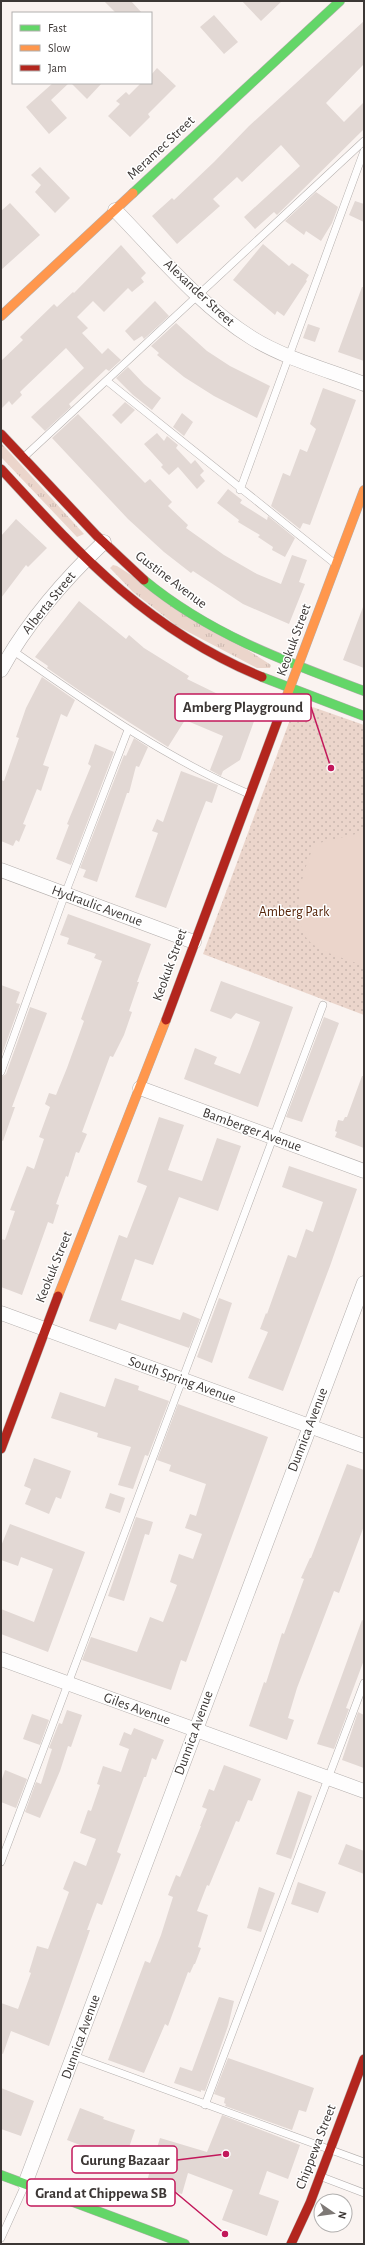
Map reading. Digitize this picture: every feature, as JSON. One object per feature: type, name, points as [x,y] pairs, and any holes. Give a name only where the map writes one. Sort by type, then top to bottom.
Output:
[{"type":"street","name":"Meramec Street","points":[[1,316],[340,1]]},
{"type":"street","name":"Alexander Street","points":[[115,210],[197,294],[226,320],[253,339],[290,356],[364,384]]},
{"type":"street","name":"Gustine Avenue","points":[[1,434],[127,566],[160,594],[198,619],[239,642],[298,667],[364,691]]},
{"type":"street","points":[[2,474],[85,560],[159,622],[194,644],[240,668],[364,716]]},
{"type":"street","name":"Keokuk Street","points":[[1,1449],[45,1330],[140,1088],[364,490]]},
{"type":"street","name":"Alberta Street","points":[[1,670],[12,650],[34,620],[85,560],[104,542]]},
{"type":"street","name":"Hydraulic Avenue","points":[[1,870],[194,942]]},
{"type":"street","name":"Bamberger Avenue","points":[[140,1088],[364,1171]]},
{"type":"street","name":"Dunnica Avenue","points":[[25,2184],[364,1283]]},
{"type":"street","name":"South Spring Avenue","points":[[1,1313],[364,1446]]},
{"type":"street","name":"Giles Avenue","points":[[1,1659],[364,1791]]},
{"type":"street","name":"Chippewa Street","points":[[291,2244],[298,2233],[364,2059]]},
{"type":"street","points":[[1,2175],[185,2244]]},
{"type":"street","points":[[298,2233],[301,2244]]},
{"type":"lane","points":[[24,457],[107,381],[197,294],[364,141]]},
{"type":"lane","points":[[240,490],[364,151]]},
{"type":"lane","points":[[107,381],[240,490],[336,565]]},
{"type":"lane","points":[[12,650],[128,730],[181,761],[250,794]]},
{"type":"lane","points":[[1,1072],[65,894],[128,730]]},
{"type":"lane","points":[[1,1862],[322,1005]]},
{"type":"lane","points":[[205,2105],[364,1683]]},
{"type":"lane","points":[[74,2056],[364,2162]]},
{"type":"lane","points":[[320,2176],[364,2194]]},
{"type":"lane","points":[[1,2238],[25,2184]]},
{"type":"green space","points":[[1,443],[84,534],[77,537],[1,457]]},
{"type":"green space","points":[[113,565],[117,566],[271,665],[270,668],[257,668],[177,626],[133,592],[110,568]]},
{"type":"green space","name":"Amberg Park","points":[[304,704],[364,725],[364,1015],[203,954],[294,709],[298,705]]},
{"type":"green space","points":[[364,832],[364,966],[329,953],[311,943],[304,933],[300,922],[299,908],[302,880],[310,854],[315,844]]},
{"type":"building","points":[[104,1],[131,1],[141,12],[115,12]]},
{"type":"building","points":[[242,1],[282,1],[261,21]]},
{"type":"building","points":[[214,15],[238,42],[224,54],[200,27]]},
{"type":"building","points":[[364,21],[364,64],[326,103],[344,122],[364,102],[364,129],[277,215],[274,212],[255,229],[244,217],[300,166],[281,145],[242,182],[237,177],[213,199],[220,206],[177,244],[152,216],[172,198],[174,200],[249,126]]},
{"type":"building","points":[[157,68],[176,86],[148,114],[150,117],[130,137],[108,116],[120,104],[116,101],[126,92],[129,95],[140,84],[152,84],[152,74]]},
{"type":"building","points":[[52,84],[68,84],[51,100],[67,118],[49,134],[26,107]]},
{"type":"building","points":[[72,84],[101,84],[87,99]]},
{"type":"building","points":[[40,167],[70,198],[55,213],[35,192],[41,185],[31,175]]},
{"type":"building","points":[[316,192],[338,207],[332,223],[321,241],[306,231],[304,235],[285,221]]},
{"type":"building","points":[[355,201],[364,204],[364,222],[349,215]]},
{"type":"building","points":[[10,203],[40,235],[1,270],[1,211]]},
{"type":"building","points":[[263,244],[289,266],[292,263],[309,275],[306,280],[307,281],[284,316],[277,311],[275,315],[233,280]]},
{"type":"building","points":[[121,245],[146,273],[141,278],[144,282],[132,292],[128,288],[104,312],[93,301],[77,317],[88,328],[82,333],[102,354],[108,348],[121,360],[109,371],[106,369],[69,404],[71,407],[45,431],[31,417],[84,368],[66,348],[20,392],[22,395],[12,405],[9,401],[1,409],[1,361],[23,340],[20,337],[54,304],[57,307],[73,292],[74,293]]},
{"type":"building","points":[[362,287],[364,287],[364,361],[338,352]]},
{"type":"building","points":[[155,301],[169,316],[144,339],[142,336],[134,341],[125,331]]},
{"type":"building","points":[[176,323],[207,351],[230,366],[270,386],[257,418],[214,396],[184,377],[157,355],[159,353],[151,346]]},
{"type":"building","points":[[308,324],[320,328],[315,342],[303,338]]},
{"type":"building","points":[[128,367],[144,384],[161,398],[152,410],[133,395],[116,378]]},
{"type":"building","points":[[323,388],[356,400],[310,525],[303,523],[300,529],[271,506],[283,473],[290,476],[300,449],[307,452],[316,429],[310,424]]},
{"type":"building","points":[[125,402],[135,410],[121,424],[112,415]]},
{"type":"building","points":[[182,413],[193,422],[184,436],[173,427]]},
{"type":"building","points":[[78,414],[145,483],[150,479],[172,502],[168,506],[188,525],[186,528],[224,555],[257,574],[281,584],[292,555],[307,560],[299,582],[305,584],[289,624],[243,604],[193,571],[191,573],[164,552],[128,519],[52,438]]},
{"type":"building","points":[[157,433],[164,441],[167,436],[178,445],[176,448],[191,464],[195,460],[204,471],[200,475],[205,481],[197,489],[178,467],[169,475],[161,467],[163,465],[144,444]]},
{"type":"building","points":[[228,489],[242,500],[240,503],[267,520],[268,516],[295,538],[285,557],[272,550],[273,547],[258,537],[260,535],[238,522],[239,520],[217,503]]},
{"type":"building","points":[[16,519],[47,548],[28,567],[26,565],[1,598],[1,536]]},
{"type":"building","points":[[79,601],[126,639],[129,635],[144,648],[189,676],[187,679],[230,700],[229,702],[257,713],[240,760],[223,771],[221,776],[219,775],[210,770],[223,736],[185,720],[168,747],[80,691],[47,668],[48,666],[35,657]]},
{"type":"building","points":[[363,607],[364,608],[364,668],[343,660]]},
{"type":"building","points":[[42,677],[75,700],[67,717],[61,714],[43,765],[49,767],[41,791],[37,789],[23,824],[26,825],[19,842],[16,840],[13,846],[1,841],[1,780],[4,781],[19,738],[16,737],[26,708]]},
{"type":"building","points":[[134,738],[148,747],[139,767],[136,766],[129,793],[127,793],[97,882],[83,877],[86,870],[80,868],[124,755],[126,756]]},
{"type":"building","points":[[95,744],[114,752],[71,865],[56,859],[69,825],[67,824],[91,766],[88,764]]},
{"type":"building","points":[[181,771],[218,785],[212,803],[206,801],[166,908],[135,897],[158,833],[152,831],[157,819],[163,822]]},
{"type":"building","points":[[68,914],[151,944],[137,982],[139,982],[129,1011],[132,1012],[124,1035],[113,1057],[110,1056],[82,1132],[87,1134],[79,1153],[76,1152],[68,1177],[66,1176],[56,1204],[59,1205],[53,1224],[48,1222],[22,1295],[1,1287],[1,1239],[5,1240],[15,1211],[10,1210],[27,1166],[34,1169],[44,1139],[39,1137],[50,1107],[45,1104],[49,1093],[56,1095],[67,1068],[84,1021],[81,1019],[102,961],[94,958],[96,954],[67,944],[69,938],[60,935]]},
{"type":"building","points":[[221,981],[293,1007],[258,1107],[184,1079],[195,1048],[217,1057],[214,1064],[240,1074],[250,1049],[260,1022],[236,1013],[231,1019],[210,1011]]},
{"type":"building","points":[[1,985],[20,992],[16,1003],[20,1004],[1,1057]]},
{"type":"building","points":[[30,1007],[47,1013],[12,1107],[15,1107],[3,1141],[1,1140],[1,1077],[6,1074]]},
{"type":"building","points":[[324,1017],[339,1023],[302,1122],[286,1117]]},
{"type":"building","points":[[362,1076],[364,1076],[364,1148],[335,1137],[338,1120],[343,1121],[345,1117],[347,1117]]},
{"type":"building","points":[[159,1117],[184,1125],[168,1170],[202,1181],[217,1138],[241,1146],[218,1211],[179,1197],[153,1265],[135,1259],[121,1300],[180,1320],[183,1312],[200,1319],[189,1348],[119,1323],[116,1330],[89,1321],[119,1235],[127,1238],[147,1186],[137,1182]]},
{"type":"building","points":[[289,1166],[357,1189],[283,1391],[248,1378],[268,1332],[260,1329],[266,1313],[267,1314],[288,1255],[296,1258],[306,1229],[313,1232],[323,1202],[282,1187]]},
{"type":"building","points":[[219,1298],[232,1303],[212,1363],[197,1357]]},
{"type":"building","points":[[115,1378],[139,1386],[138,1390],[169,1401],[148,1456],[145,1455],[133,1489],[118,1485],[131,1447],[97,1437],[98,1433],[51,1418],[60,1392],[105,1407]]},
{"type":"building","points":[[178,1404],[268,1437],[186,1662],[181,1660],[171,1690],[82,1660],[91,1637],[137,1652],[150,1617],[163,1622],[177,1585],[170,1582],[179,1554],[193,1559],[202,1534],[185,1528],[190,1514],[196,1516],[206,1484],[169,1471],[171,1465],[157,1460]]},
{"type":"building","points":[[34,1458],[71,1471],[61,1499],[56,1497],[49,1514],[25,1504],[31,1489],[24,1486]]},
{"type":"building","points":[[347,1464],[364,1470],[364,1526],[339,1593],[334,1591],[297,1688],[288,1718],[294,1720],[287,1740],[249,1726],[264,1682],[266,1683],[282,1633],[284,1634],[304,1579],[301,1578],[311,1558]]},
{"type":"building","points":[[110,1493],[125,1498],[120,1513],[105,1508]]},
{"type":"building","points":[[136,1517],[153,1522],[149,1535],[145,1534],[124,1601],[108,1596]]},
{"type":"building","points":[[10,1524],[85,1552],[48,1652],[1,1634],[1,1609],[34,1622],[53,1569],[21,1557],[18,1566],[1,1560],[1,1546]]},
{"type":"building","points":[[362,1620],[364,1621],[364,1660],[346,1708],[349,1709],[334,1749],[317,1744]]},
{"type":"building","points":[[67,1710],[82,1715],[71,1747],[68,1746],[60,1771],[40,1818],[25,1812],[36,1782],[41,1784],[52,1749],[49,1748],[59,1723],[62,1724]]},
{"type":"building","points":[[358,1712],[364,1715],[364,1768],[342,1760]]},
{"type":"building","points":[[32,1714],[49,1720],[40,1745],[23,1739]]},
{"type":"building","points":[[134,1728],[164,1740],[156,1760],[152,1758],[146,1777],[144,1777],[117,1852],[121,1854],[102,1905],[97,1903],[87,1930],[90,1930],[49,2046],[11,2031],[3,2054],[1,2053],[1,2003],[18,2009],[31,1973],[29,1972],[37,1946],[48,1949],[69,1892],[63,1889],[74,1861],[86,1866],[96,1839],[80,1833],[88,1810],[91,1811],[100,1785],[97,1784],[103,1766],[121,1772],[129,1749],[119,1745],[124,1732],[131,1735]]},
{"type":"building","points":[[224,1765],[261,1779],[252,1801],[248,1800],[239,1822],[236,1821],[209,1886],[207,1885],[197,1911],[208,1915],[198,1947],[201,1948],[195,1964],[190,1973],[188,1972],[168,2026],[165,2024],[144,2073],[108,2060],[145,1961],[150,1963],[161,1935],[173,1897],[168,1895],[176,1875],[180,1877],[201,1826],[207,1809],[202,1807],[209,1789],[214,1791]]},
{"type":"building","points":[[5,1770],[27,1779],[16,1808],[1,1802],[1,1782]]},
{"type":"building","points":[[298,1791],[312,1796],[291,1859],[276,1854]]},
{"type":"building","points":[[346,1844],[364,1851],[364,1874],[338,1864]]},
{"type":"building","points":[[298,1882],[326,1892],[318,1913],[291,1904]]},
{"type":"building","points":[[259,1887],[275,1893],[261,1932],[247,1928]]},
{"type":"building","points":[[219,1997],[234,2001],[228,2026],[205,2091],[201,2090],[201,2092],[174,2083],[180,2067],[192,2071]]},
{"type":"building","points":[[228,2058],[314,2088],[306,2112],[299,2110],[292,2130],[225,2106],[225,2098],[214,2094]]},
{"type":"building","points":[[1,2088],[34,2101],[21,2136],[1,2129]]},
{"type":"building","points":[[80,2108],[104,2117],[103,2119],[135,2130],[124,2162],[67,2140]]},
{"type":"building","points":[[222,2115],[300,2145],[288,2179],[267,2171],[259,2194],[279,2201],[267,2236],[222,2220],[233,2190],[188,2173],[182,2194],[146,2184],[160,2138],[207,2152]]},
{"type":"traffic: fast","points":[[133,193],[340,1]]},
{"type":"traffic: fast","points":[[144,580],[195,616],[249,645],[364,691]]},
{"type":"traffic: fast","points":[[262,677],[364,716]]},
{"type":"traffic: fast","points":[[1,2175],[185,2244]]},
{"type":"traffic: slow","points":[[1,316],[133,193]]},
{"type":"traffic: slow","points":[[280,714],[364,490]]},
{"type":"traffic: slow","points":[[58,1296],[166,1020]]},
{"type":"traffic: jam","points":[[1,434],[97,536],[144,580]]},
{"type":"traffic: jam","points":[[1,469],[89,561],[151,614],[185,637],[221,658],[262,677]]},
{"type":"traffic: jam","points":[[166,1020],[280,714]]},
{"type":"traffic: jam","points":[[1,1449],[58,1296]]},
{"type":"traffic: jam","points":[[291,2244],[310,2203],[364,2059]]},
{"type":"place","name":"Amberg Playground","points":[[331,768]]},
{"type":"place","name":"Gurung Bazaar","points":[[226,2154]]},
{"type":"place","name":"Grand at Chippewa SB","points":[[225,2234]]}]
